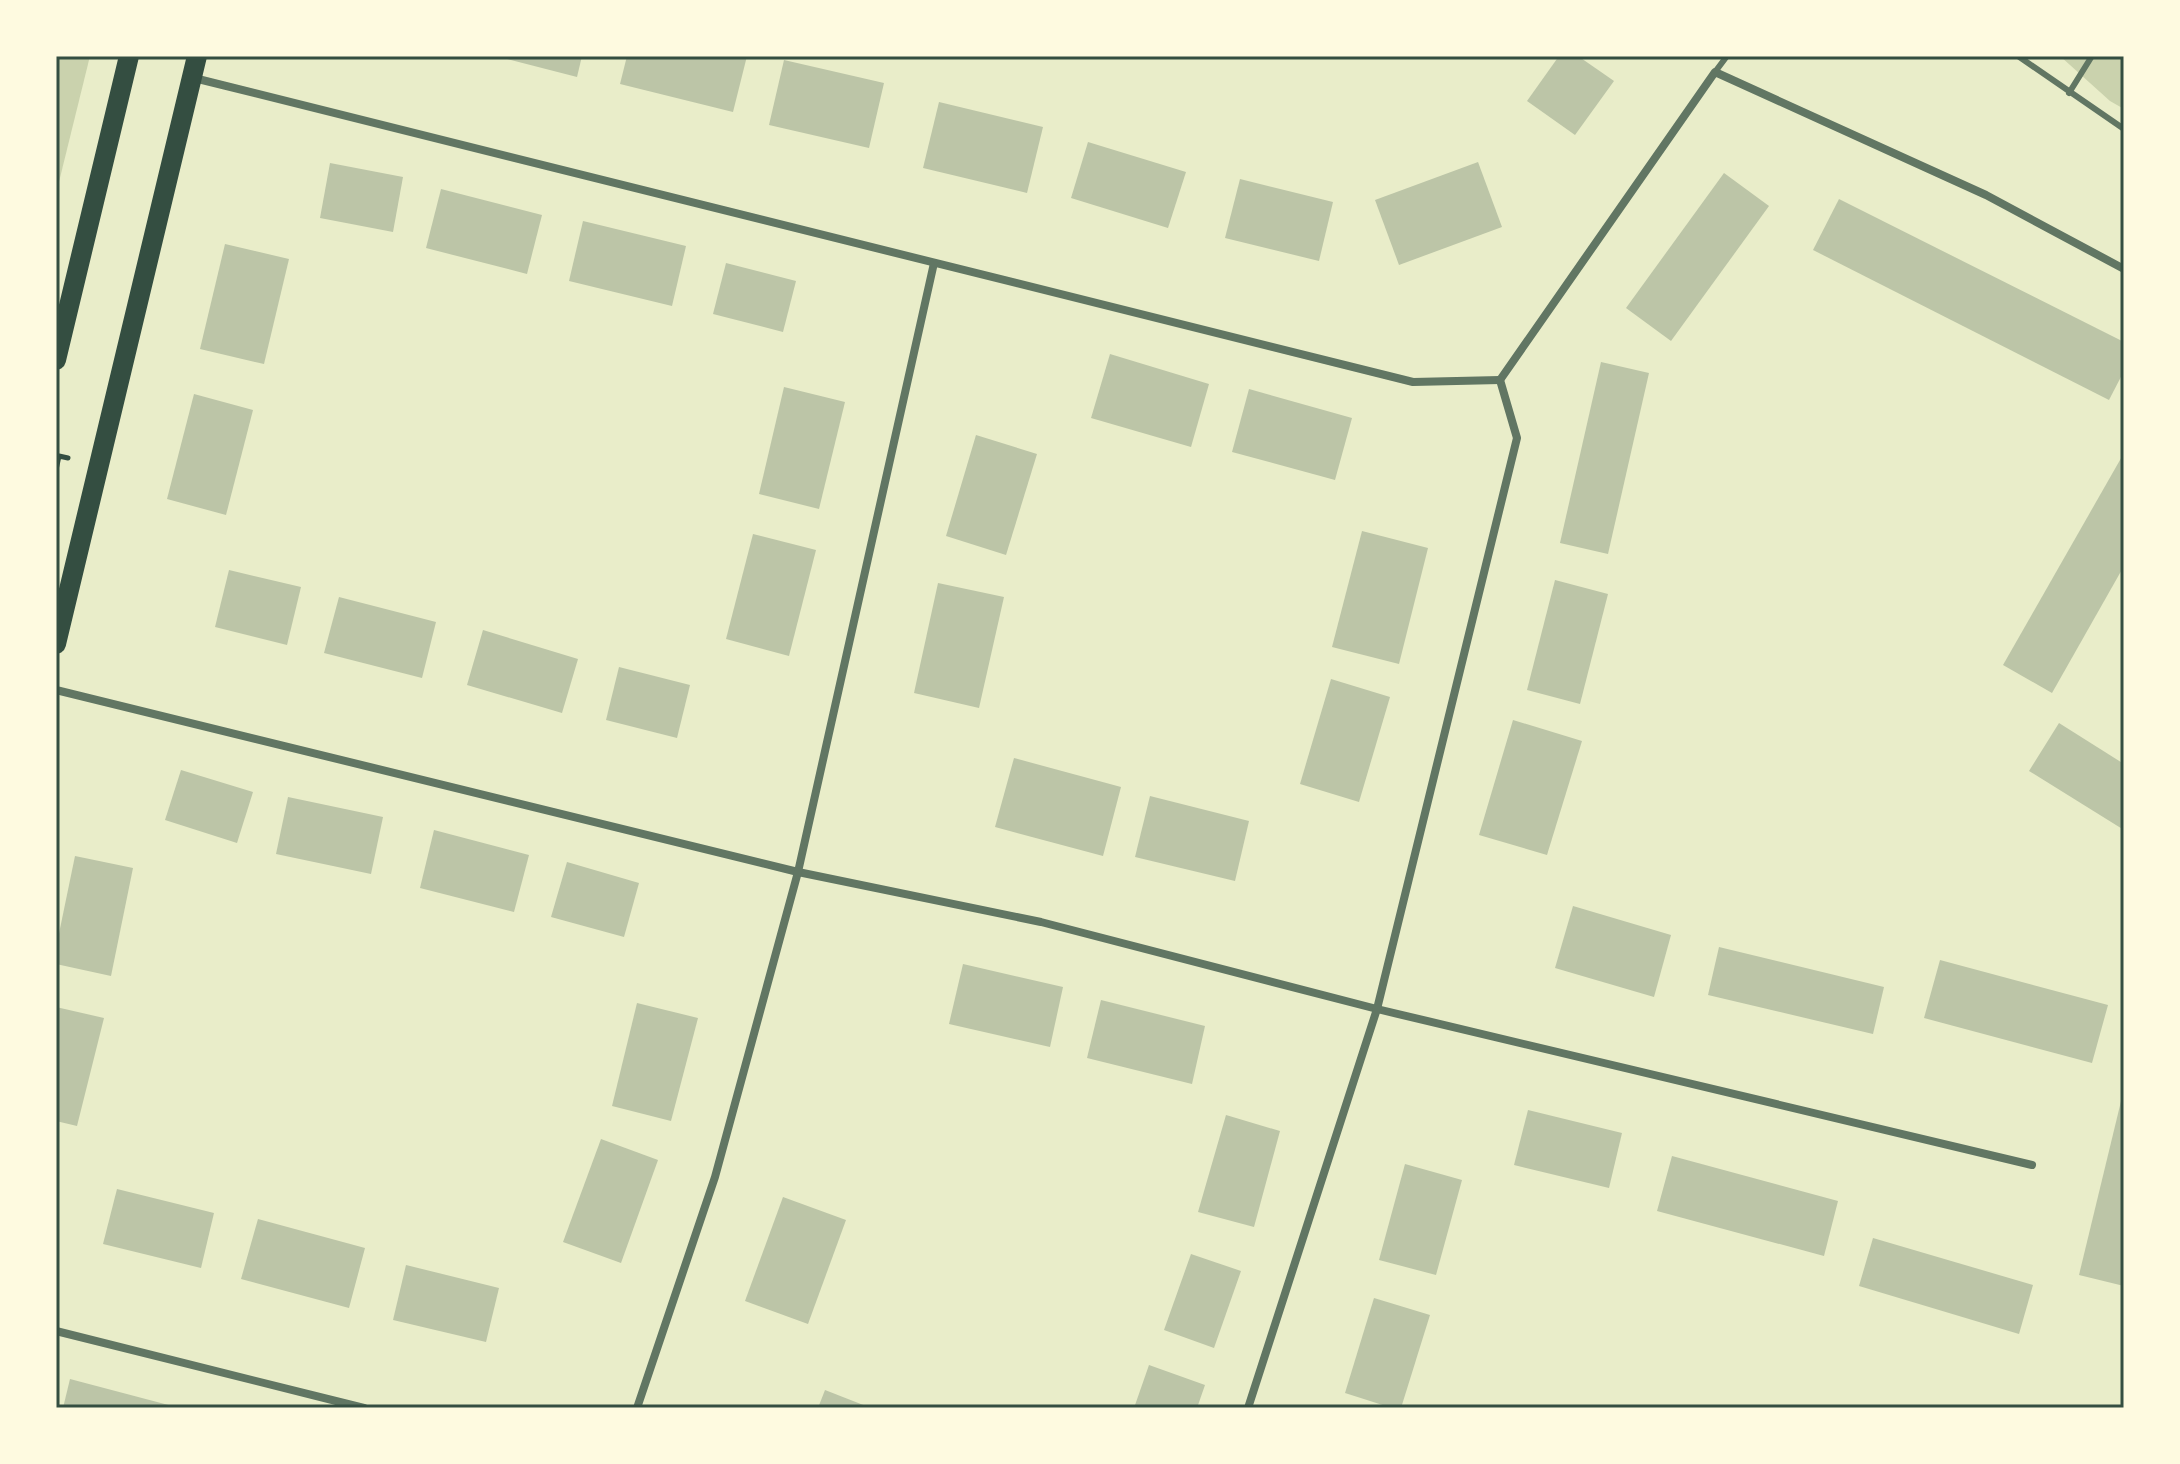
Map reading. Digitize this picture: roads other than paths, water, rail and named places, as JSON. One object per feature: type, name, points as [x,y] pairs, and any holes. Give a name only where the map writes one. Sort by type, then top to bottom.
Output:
[{"type":"main road","points":[[56,360],[129,56]]},
{"type":"main road","points":[[56,644],[197,56]]},
{"type":"street","points":[[1500,380],[1715,72],[1986,195],[2124,269]]},
{"type":"street","points":[[192,78],[1413,382],[1500,380]]},
{"type":"street","points":[[637,1408],[715,1177],[798,872],[934,263]]},
{"type":"street","points":[[1248,1408],[1377,1009],[1517,438],[1500,380]]},
{"type":"street","points":[[56,690],[798,872],[1041,922],[1377,1009],[2032,1165]]},
{"type":"street","points":[[56,1331],[364,1408]]},
{"type":"lane","points":[[1715,72],[1727,56]]},
{"type":"lane","points":[[2018,56],[2124,129]]},
{"type":"lane","points":[[2069,93],[2092,56]]}]
